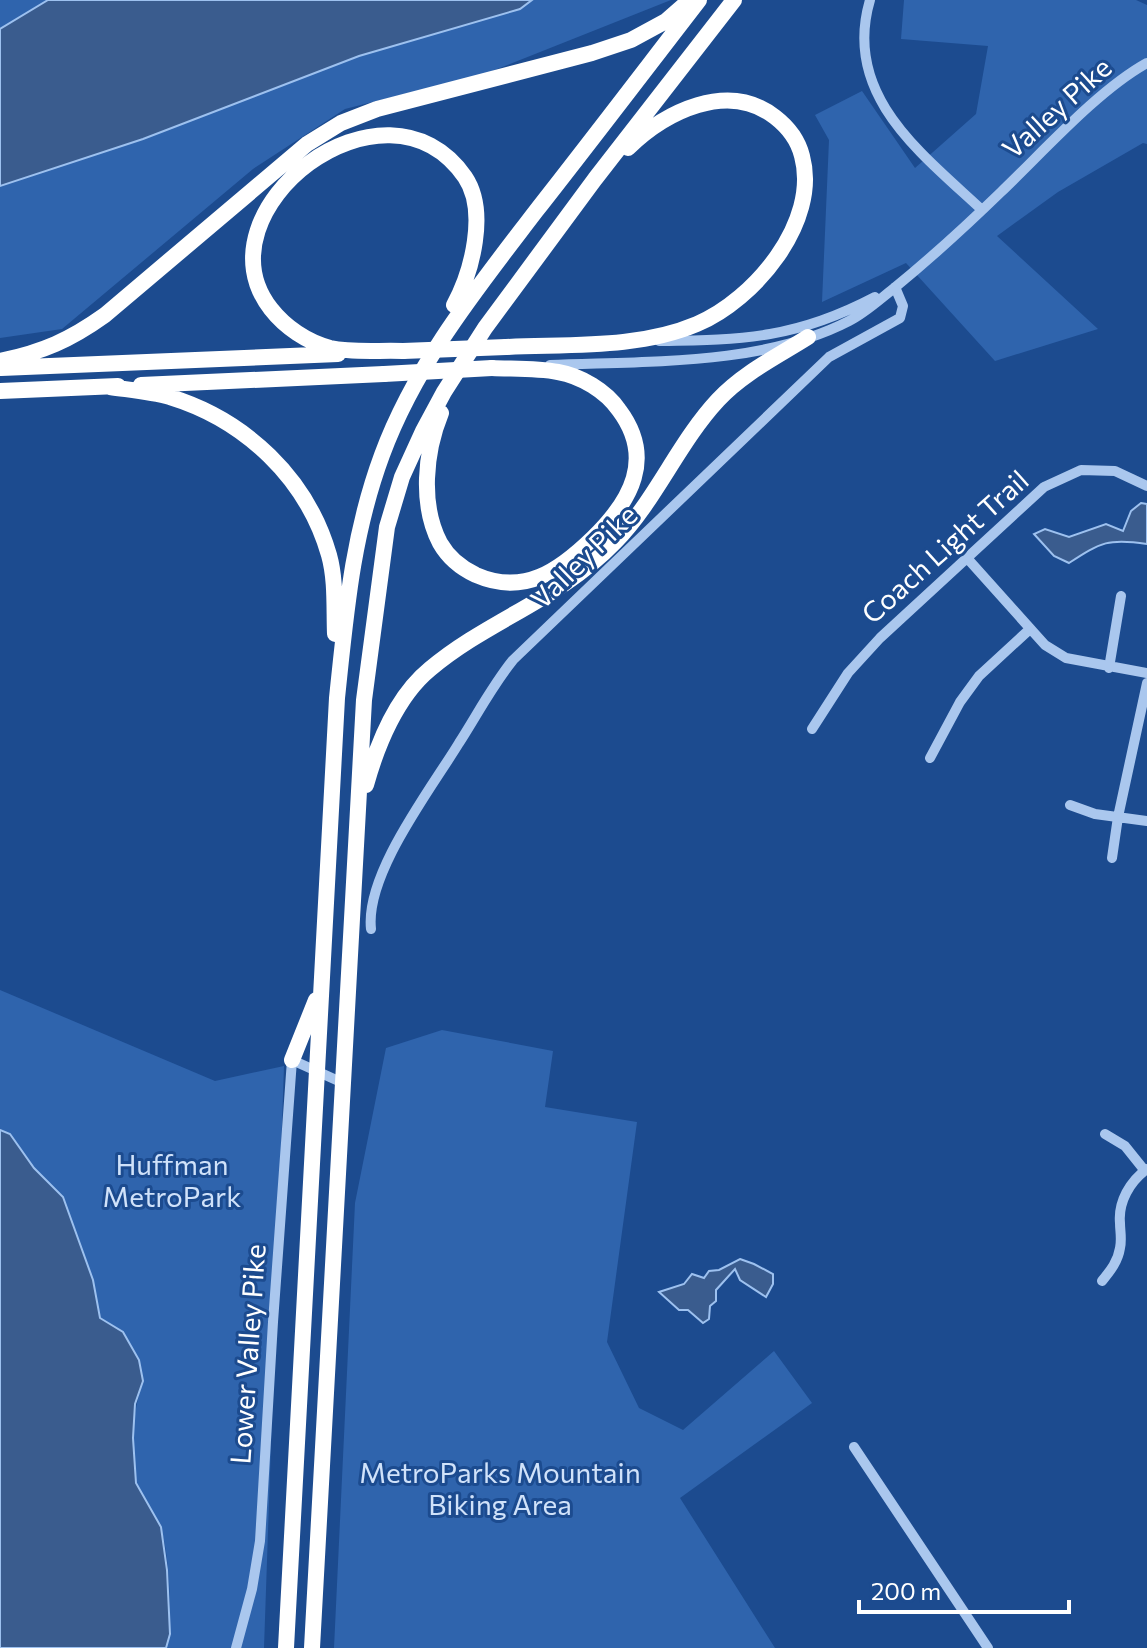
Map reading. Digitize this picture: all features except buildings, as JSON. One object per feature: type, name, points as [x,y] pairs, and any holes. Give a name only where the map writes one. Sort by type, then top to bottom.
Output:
[{"type":"highway","points":[[0,361],[44,350],[74,337],[105,315],[307,144],[341,123],[377,109],[631,40],[666,21],[690,0]]},
{"type":"highway","points":[[428,360],[471,296],[699,0]]},
{"type":"highway","points":[[312,1648],[364,700],[387,527],[402,477],[423,431],[468,355],[595,179],[734,0]]},
{"type":"highway","points":[[0,368],[621,342],[675,332],[728,307],[756,284],[783,247],[799,211],[805,172],[790,131],[769,112],[745,103],[715,100],[667,119],[638,138],[595,179]]},
{"type":"highway","points":[[286,1648],[337,698],[350,573],[363,511],[392,430],[464,287],[474,250],[476,210],[469,183],[454,161],[431,144],[397,134],[362,138],[329,149],[300,170],[276,195],[259,225],[253,249],[255,276],[266,302],[279,319],[301,337],[331,348],[403,351]]},
{"type":"highway","points":[[359,814],[371,767],[383,739],[407,695],[428,671],[457,650],[565,586],[592,565],[647,504],[685,444],[719,400],[744,377],[808,337]]},
{"type":"highway","points":[[0,391],[110,387],[384,374],[492,368],[559,372],[604,393],[630,426],[636,453],[629,495],[609,523],[569,561],[543,576],[519,583],[492,582],[468,571],[446,553],[430,524],[427,495],[438,422],[468,355]]},
{"type":"highway","points":[[110,387],[169,397],[209,413],[248,436],[278,464],[302,494],[330,557],[337,698]]},
{"type":"highway","points":[[292,1060],[311,1018],[323,980]]},
{"type":"street","points":[[870,0],[864,23],[864,49],[869,74],[880,100],[894,123],[982,210]]},
{"type":"street","name":"Valley Pike","points":[[492,368],[677,360],[750,352],[808,337],[849,321],[934,255],[1108,91],[1147,63]]},
{"type":"street","name":"Valley Pike","points":[[621,342],[734,341],[789,332],[827,320],[895,287]]},
{"type":"street","name":"Valley Pike","points":[[371,929],[375,896],[393,851],[513,660],[829,357],[900,318],[903,306],[895,287]]},
{"type":"street","name":"Coach Light Trail","points":[[812,729],[848,673],[880,638],[1044,487],[1081,470],[1115,471],[1147,486]]},
{"type":"street","points":[[967,558],[1045,645],[1066,658],[1147,673]]},
{"type":"street","points":[[1109,668],[1121,596]]},
{"type":"street","points":[[930,758],[960,702],[979,676],[1030,629]]},
{"type":"street","points":[[1112,858],[1147,683]]},
{"type":"street","points":[[1070,805],[1095,814],[1147,821]]},
{"type":"street","points":[[292,1060],[343,1083]]},
{"type":"street","name":"Lower Valley Pike","points":[[236,1648],[252,1589],[260,1541],[292,1060]]},
{"type":"street","points":[[1102,1281],[1120,1249],[1119,1211],[1124,1196],[1131,1184],[1146,1170],[1125,1146],[1105,1134]]},
{"type":"street","points":[[854,1447],[988,1648]]},
{"type":"green space","points":[[0,0],[671,0],[487,73],[345,109],[253,169],[62,329],[0,338]]},
{"type":"green space","points":[[904,0],[1136,0],[1147,5],[1147,144],[1143,143],[1058,192],[997,236],[1098,329],[995,361],[906,263],[822,302],[829,140],[815,115],[862,91],[915,168],[976,114],[988,46],[901,39]]},
{"type":"green space","name":"Huffman MetroPark","points":[[0,990],[215,1081],[284,1066],[264,1648],[166,1648],[170,1604],[166,1550],[159,1524],[138,1486],[134,1468],[135,1417],[143,1381],[123,1332],[100,1319],[93,1280],[63,1197],[34,1168],[10,1134],[0,1130]]},
{"type":"green space","name":"MetroParks Mountain Biking Area","points":[[442,1030],[553,1051],[545,1107],[637,1122],[607,1342],[639,1408],[683,1430],[774,1351],[812,1403],[680,1498],[775,1648],[334,1648],[355,1203],[386,1048]]},
{"type":"shaded area","points":[[48,0],[532,0],[520,9],[359,56],[143,139],[0,186],[0,29]]},
{"type":"shaded area","points":[[1141,503],[1147,504],[1147,544],[1123,541],[1106,543],[1069,563],[1054,556],[1034,534],[1045,529],[1069,537],[1106,524],[1123,531],[1131,511]]},
{"type":"shaded area","points":[[0,1130],[10,1134],[34,1168],[63,1197],[93,1280],[100,1318],[123,1332],[139,1360],[143,1381],[135,1404],[133,1438],[136,1483],[161,1527],[170,1634],[166,1648],[0,1648]]},
{"type":"shaded area","points":[[740,1259],[773,1274],[773,1284],[766,1297],[740,1280],[735,1269],[716,1290],[716,1301],[710,1306],[709,1319],[703,1323],[688,1310],[679,1310],[659,1292],[684,1284],[692,1274],[704,1278],[709,1271],[719,1270]]}]
